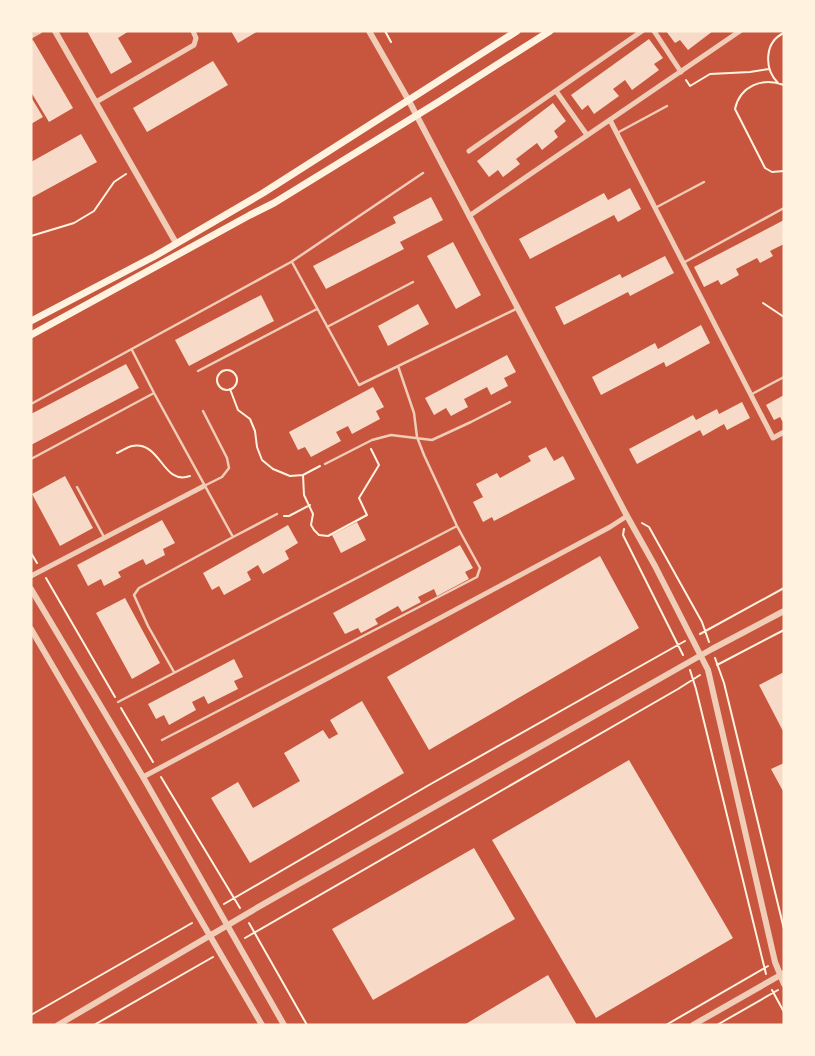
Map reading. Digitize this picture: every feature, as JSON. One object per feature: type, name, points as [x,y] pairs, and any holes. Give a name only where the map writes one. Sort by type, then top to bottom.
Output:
[{"type":"main road","points":[[31,321],[176,243],[263,193],[517,31]]},
{"type":"main road","points":[[31,335],[274,203],[550,31]]},
{"type":"street","points":[[31,36],[40,31]]},
{"type":"street","points":[[56,31],[176,243]]},
{"type":"street","points":[[96,102],[194,45],[196,38],[193,31]]},
{"type":"street","points":[[369,31],[409,100],[708,670],[776,962],[782,974],[784,985]]},
{"type":"street","points":[[469,152],[642,31]]},
{"type":"street","points":[[654,31],[681,72]]},
{"type":"street","points":[[469,216],[740,31]]},
{"type":"street","points":[[556,91],[587,135]]},
{"type":"street","points":[[610,120],[773,438],[784,432]]},
{"type":"street","points":[[31,576],[204,486]]},
{"type":"street","points":[[143,777],[601,532],[627,516]]},
{"type":"street","points":[[31,589],[143,777],[284,1025]]},
{"type":"street","points":[[58,1025],[244,915],[687,663],[784,611]]},
{"type":"street","points":[[31,629],[262,1025]]},
{"type":"street","points":[[693,1025],[782,974]]},
{"type":"lane","points":[[617,133],[667,106]]},
{"type":"lane","points":[[31,404],[291,262],[423,173]]},
{"type":"lane","points":[[656,208],[704,182]]},
{"type":"lane","points":[[683,263],[784,208]]},
{"type":"lane","points":[[291,262],[359,384],[518,308]]},
{"type":"lane","points":[[327,327],[413,282]]},
{"type":"lane","points":[[198,371],[317,309]]},
{"type":"lane","points":[[132,350],[233,537]]},
{"type":"lane","points":[[162,740],[477,577],[480,568],[457,526],[417,437],[414,413],[398,366]]},
{"type":"lane","points":[[751,395],[784,377]]},
{"type":"lane","points":[[31,459],[154,393]]},
{"type":"lane","points":[[325,464],[372,440],[390,435],[432,440],[510,402]]},
{"type":"lane","points":[[204,411],[227,458],[229,468],[222,477],[204,486]]},
{"type":"lane","points":[[77,488],[104,537]]},
{"type":"lane","points":[[174,672],[148,626],[134,596],[139,588],[276,514]]},
{"type":"lane","points":[[118,702],[457,526]]},
{"type":"path","points":[[385,31],[391,42]]},
{"type":"path","points":[[778,83],[771,76],[768,54],[770,46],[777,36],[784,33]]},
{"type":"path","points":[[681,72],[690,86],[710,74],[769,69]]},
{"type":"path","points":[[784,85],[761,83],[745,88],[737,99],[735,109],[765,168],[772,172],[784,171]]},
{"type":"path","points":[[784,154],[784,165]]},
{"type":"path","points":[[31,236],[74,223],[94,211],[114,182],[134,169]]},
{"type":"path","points":[[763,303],[784,317]]},
{"type":"path","points":[[226,370],[232,371],[237,379],[235,385],[230,389],[221,387],[218,382],[219,375],[226,370]]},
{"type":"path","points":[[230,389],[238,410],[250,419],[255,430],[257,446],[262,460],[273,469],[290,476],[303,475],[325,464]]},
{"type":"path","points":[[303,475],[304,495],[313,514],[312,525],[314,530],[319,535],[328,536],[368,515],[359,498],[379,465],[370,447],[362,445]]},
{"type":"path","points":[[117,453],[130,446],[142,446],[153,451],[169,473],[188,478],[197,473]]},
{"type":"path","points":[[276,514],[289,516],[310,505]]},
{"type":"path","points":[[627,516],[623,535],[679,645],[693,679],[764,969],[773,992],[784,1012]]},
{"type":"path","points":[[31,553],[255,933],[307,1025]]},
{"type":"path","points":[[217,908],[438,780],[784,588]]},
{"type":"path","points":[[237,943],[670,694],[708,670],[784,630]]},
{"type":"path","points":[[31,1015],[200,918]]},
{"type":"path","points":[[94,1025],[220,953]]},
{"type":"path","points":[[666,1025],[776,962]]},
{"type":"path","points":[[718,1025],[784,985]]},
{"type":"building","points":[[87,31],[129,31],[118,38],[132,62],[111,74]]},
{"type":"building","points":[[231,31],[258,31],[238,43]]},
{"type":"building","points":[[666,31],[713,31],[688,50],[680,40],[675,43]]},
{"type":"building","points":[[649,39],[663,58],[654,64],[659,70],[632,90],[625,80],[613,89],[619,96],[594,114],[588,105],[582,110],[571,95]]},
{"type":"building","points":[[33,40],[73,108],[49,122],[31,92],[31,42]]},
{"type":"building","points":[[213,61],[228,85],[147,132],[133,108]]},
{"type":"building","points":[[31,97],[43,117],[31,124]]},
{"type":"building","points":[[553,103],[566,121],[554,131],[558,137],[542,150],[537,143],[516,159],[520,164],[503,177],[498,170],[489,177],[477,161]]},
{"type":"building","points":[[81,134],[97,162],[31,198],[31,162]]},
{"type":"building","points":[[630,188],[641,209],[618,222],[614,215],[530,259],[519,239],[604,193],[608,200]]},
{"type":"building","points":[[431,197],[443,220],[400,242],[404,249],[326,289],[313,266],[396,223],[393,217]]},
{"type":"building","points":[[784,220],[784,244],[770,251],[773,256],[760,263],[757,258],[736,269],[739,275],[721,285],[718,280],[704,287],[694,267]]},
{"type":"building","points":[[453,242],[481,295],[456,309],[427,256]]},
{"type":"building","points":[[665,256],[674,273],[630,296],[628,292],[564,325],[555,307],[620,274],[622,278]]},
{"type":"building","points":[[261,295],[274,321],[189,366],[175,340]]},
{"type":"building","points":[[418,304],[429,324],[388,346],[378,326]]},
{"type":"building","points":[[701,325],[710,343],[666,367],[664,362],[601,395],[592,377],[655,343],[658,349]]},
{"type":"building","points":[[507,355],[516,372],[504,378],[508,386],[491,395],[487,387],[464,399],[468,407],[451,416],[446,408],[434,415],[425,398]]},
{"type":"building","points":[[126,364],[139,388],[31,445],[31,414]]},
{"type":"building","points":[[373,387],[384,407],[376,411],[380,419],[352,434],[348,426],[336,432],[341,441],[311,457],[305,447],[298,450],[289,432]]},
{"type":"building","points":[[784,395],[784,424],[780,417],[774,420],[766,405]]},
{"type":"building","points":[[742,402],[750,418],[727,430],[724,424],[703,436],[700,430],[637,464],[629,449],[693,415],[696,420],[717,409],[719,414]]},
{"type":"building","points":[[546,447],[554,461],[563,456],[575,479],[494,521],[492,517],[483,522],[473,502],[483,497],[476,484],[497,473],[500,478],[531,461],[528,456]]},
{"type":"building","points":[[65,476],[93,528],[60,546],[32,494]]},
{"type":"building","points":[[162,520],[175,543],[163,549],[165,555],[146,565],[143,559],[118,572],[121,577],[104,586],[101,579],[88,586],[77,565]]},
{"type":"building","points":[[357,522],[366,540],[341,553],[332,535]]},
{"type":"building","points":[[288,525],[298,543],[285,551],[289,559],[263,574],[258,565],[247,572],[251,580],[224,595],[219,586],[212,590],[203,573]]},
{"type":"building","points":[[460,545],[473,568],[465,572],[469,579],[437,596],[434,589],[418,597],[421,602],[402,612],[398,606],[375,619],[378,624],[361,633],[358,628],[345,634],[333,613]]},
{"type":"building","points":[[600,556],[639,628],[429,750],[387,677]]},
{"type":"building","points":[[125,598],[160,663],[132,679],[96,613]]},
{"type":"building","points":[[234,659],[243,677],[234,681],[238,689],[208,704],[204,696],[192,702],[196,710],[169,725],[164,715],[156,719],[148,704]]},
{"type":"building","points":[[784,672],[784,733],[759,685]]},
{"type":"building","points":[[362,701],[404,773],[250,863],[211,798],[238,782],[253,808],[300,781],[284,753],[323,730],[329,739],[338,734],[330,720]]},
{"type":"building","points":[[629,760],[733,938],[596,1018],[492,840]]},
{"type":"building","points":[[784,763],[784,793],[771,769]]},
{"type":"building","points":[[474,848],[515,919],[373,1000],[332,929]]},
{"type":"building","points":[[548,975],[577,1025],[464,1025]]}]
